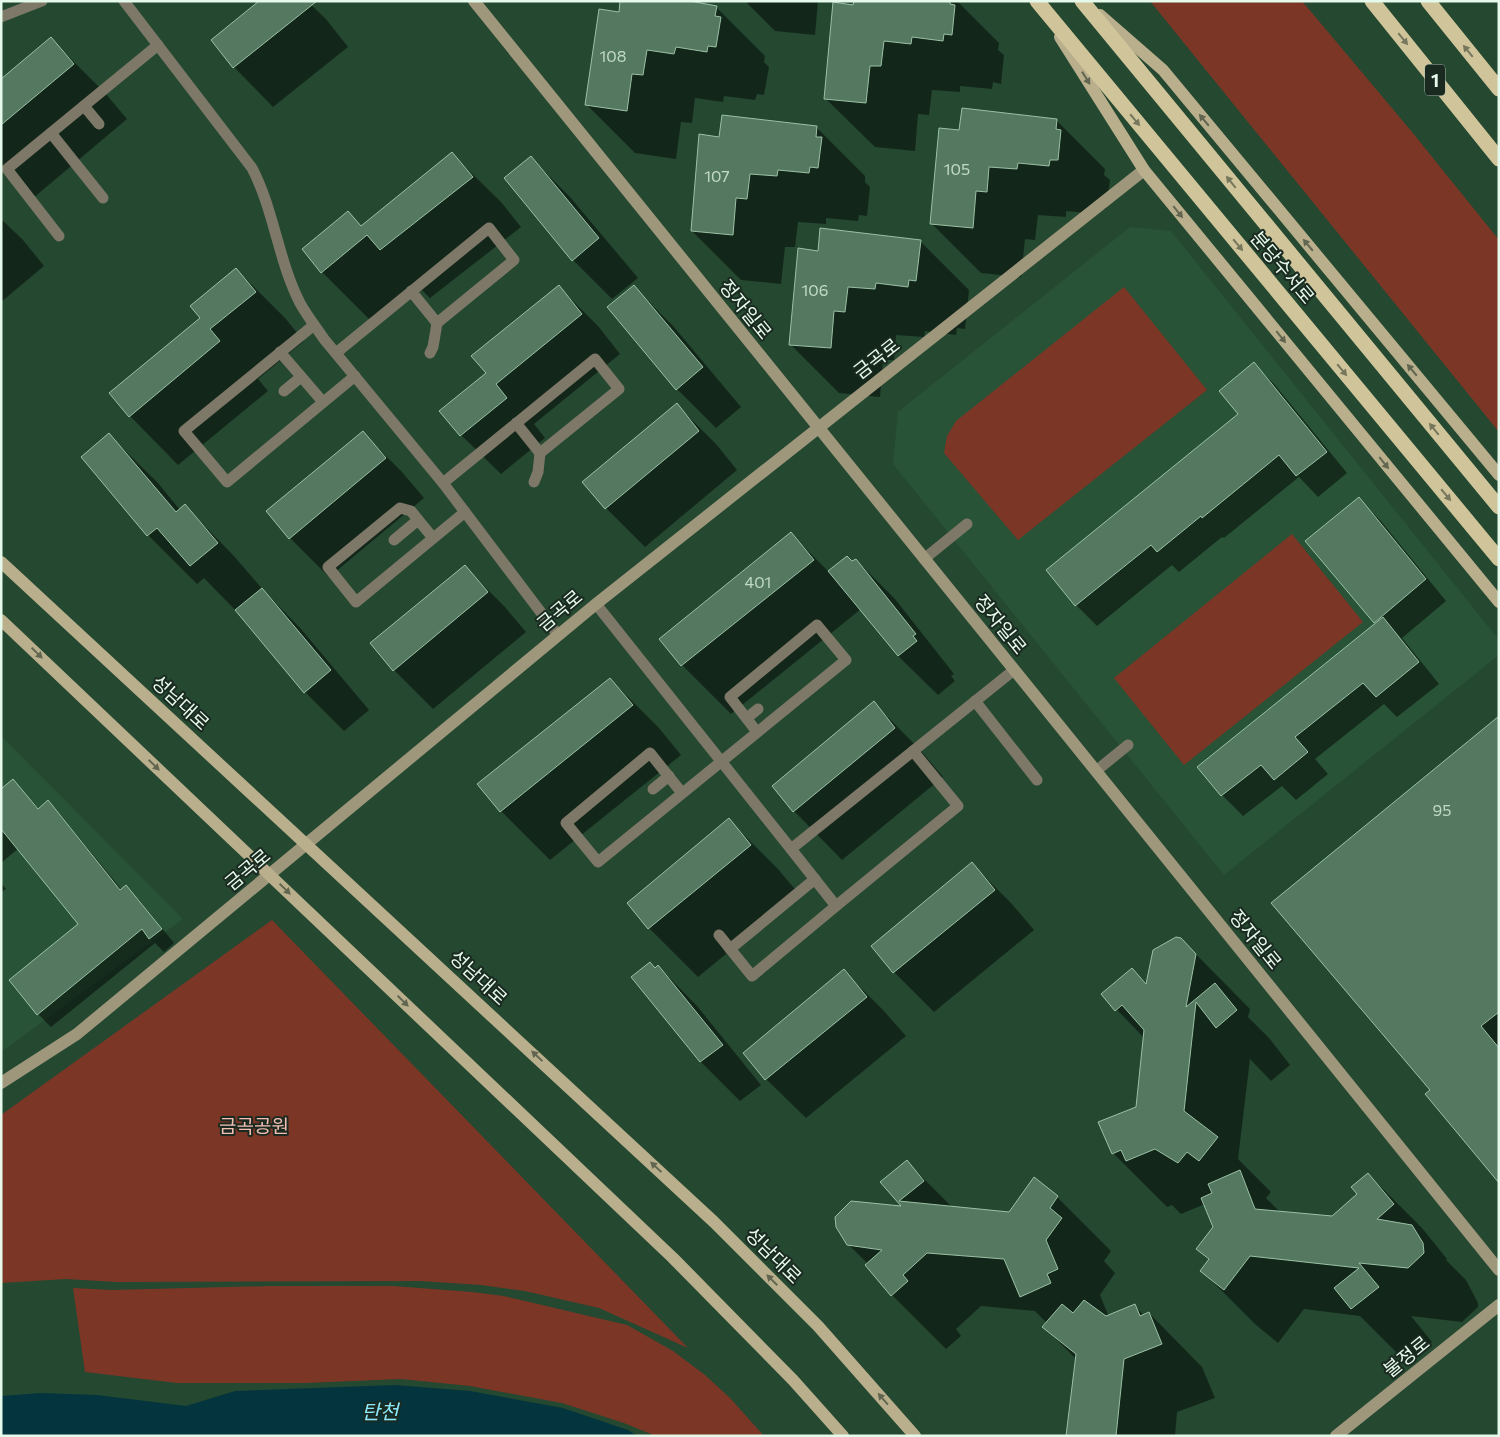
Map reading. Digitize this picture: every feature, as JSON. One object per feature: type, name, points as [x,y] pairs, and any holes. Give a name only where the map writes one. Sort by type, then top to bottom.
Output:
[{"type":"highway","name":"분당수서로","points":[[1083,1],[1499,507]]},
{"type":"highway","name":"1","points":[[1372,1],[1499,159]]},
{"type":"highway","name":"1","points":[[1428,1],[1499,89]]},
{"type":"highway","name":"분당수서로","points":[[1039,4],[1499,559]]},
{"type":"main road","name":"정자일로","points":[[474,1],[1499,1270]]},
{"type":"main road","points":[[1083,1],[1163,70],[1499,475]]},
{"type":"main road","points":[[1039,4],[1144,170],[1499,602]]},
{"type":"main road","name":"금곡로","points":[[1,1083],[77,1034],[596,604],[1144,170]]},
{"type":"main road","name":"성남대로","points":[[1,562],[714,1222],[818,1326],[915,1436]]},
{"type":"main road","points":[[1,620],[673,1258],[793,1380],[843,1436]]},
{"type":"main road","name":"불정로","points":[[1336,1436],[1499,1305]]},
{"type":"lane","points":[[1,17],[42,1]]},
{"type":"lane","points":[[124,1],[252,168],[262,187],[280,250],[300,302],[314,325],[443,483],[558,635]]},
{"type":"lane","points":[[59,236],[7,169],[158,45]]},
{"type":"lane","points":[[84,106],[99,124]]},
{"type":"lane","points":[[51,133],[102,198]]},
{"type":"lane","points":[[336,353],[488,228],[514,260],[437,323],[430,354]]},
{"type":"lane","points":[[411,291],[437,323]]},
{"type":"lane","points":[[314,325],[184,431],[227,482],[355,376]]},
{"type":"lane","points":[[280,352],[323,402]]},
{"type":"lane","points":[[443,483],[595,359],[619,389],[540,453]]},
{"type":"lane","points":[[284,391],[301,377]]},
{"type":"lane","points":[[516,423],[540,453],[538,472],[534,482]]},
{"type":"lane","points":[[433,538],[411,511],[400,508],[328,567],[356,602],[465,512]]},
{"type":"lane","points":[[394,540],[418,520]]},
{"type":"lane","points":[[924,559],[967,524]]},
{"type":"lane","points":[[596,604],[836,906]]},
{"type":"lane","points":[[682,792],[650,753],[566,823],[598,862],[682,792],[758,732],[846,660],[817,625],[730,697],[758,732]]},
{"type":"lane","points":[[791,849],[1014,670]]},
{"type":"lane","points":[[975,701],[1037,780]]},
{"type":"lane","points":[[747,718],[758,709]]},
{"type":"lane","points":[[1096,771],[1128,745]]},
{"type":"lane","points":[[719,935],[752,976],[958,806],[913,751]]},
{"type":"lane","points":[[653,789],[669,776]]},
{"type":"lane","points":[[927,788],[936,780]]},
{"type":"lane","points":[[730,949],[815,879]]},
{"type":"shaded area","points":[[1130,227],[1171,231],[1499,640],[1499,655],[1224,875],[893,464],[898,412]]},
{"type":"shaded area","points":[[1,736],[183,919],[1,1052]]},
{"type":"green space","points":[[1150,1],[1302,1],[1412,132],[1499,240],[1499,432]]},
{"type":"green space","points":[[1124,287],[1207,390],[1018,540],[944,453],[947,436],[956,421]]},
{"type":"green space","points":[[1292,534],[1363,622],[1184,765],[1114,678]]},
{"type":"green space","name":"금곡공원","points":[[272,920],[688,1348],[599,1308],[525,1291],[481,1285],[420,1281],[117,1282],[66,1279],[1,1283],[1,1115]]},
{"type":"green space","points":[[270,1286],[393,1286],[472,1292],[504,1296],[627,1325],[673,1351],[705,1375],[730,1398],[764,1436],[656,1436],[624,1423],[562,1403],[470,1386],[401,1379],[305,1383],[177,1383],[85,1372],[73,1288],[112,1290]]},
{"type":"water","name":"탄천","points":[[395,1385],[470,1391],[563,1408],[628,1430],[638,1436],[1,1436],[1,1396],[41,1393],[97,1395],[186,1406],[235,1391]]},
{"type":"building","points":[[259,1],[317,1],[233,68],[211,40]]},
{"type":"building","points":[[620,1],[690,1],[717,6],[715,16],[721,17],[716,47],[708,46],[707,52],[676,47],[674,54],[647,50],[643,75],[632,74],[627,111],[585,105],[599,9],[619,12]]},
{"type":"building","points":[[854,1],[950,1],[950,4],[955,5],[952,35],[944,34],[943,41],[912,37],[911,44],[884,41],[881,66],[870,66],[866,103],[824,99],[833,2],[853,5]]},
{"type":"building","points":[[51,37],[74,64],[1,125],[1,79]]},
{"type":"building","points":[[962,108],[1057,119],[1056,129],[1061,130],[1058,160],[1050,160],[1049,166],[1018,163],[1017,169],[989,167],[987,192],[976,191],[973,228],[930,224],[939,128],[959,130]]},
{"type":"building","points":[[722,115],[817,126],[816,137],[822,137],[818,168],[810,167],[809,173],[778,170],[777,176],[750,174],[747,199],[736,198],[733,235],[691,231],[699,134],[719,137]]},
{"type":"building","points":[[452,152],[473,177],[380,250],[367,235],[321,273],[302,249],[348,211],[361,226]]},
{"type":"building","points":[[531,156],[599,238],[572,261],[504,178]]},
{"type":"building","points":[[820,228],[921,240],[916,281],[909,280],[908,287],[876,283],[875,289],[848,287],[845,312],[834,311],[831,348],[789,345],[798,248],[818,251]]},
{"type":"building","points":[[236,268],[256,292],[210,329],[220,341],[129,417],[109,393],[200,318],[190,306]]},
{"type":"building","points":[[559,285],[582,314],[496,384],[507,398],[460,436],[439,411],[486,373],[471,356]]},
{"type":"building","points":[[634,285],[703,367],[676,390],[607,307]]},
{"type":"building","points":[[1254,362],[1327,452],[1296,476],[1279,455],[1157,552],[1151,545],[1075,606],[1046,570],[1238,414],[1219,391]]},
{"type":"building","points":[[677,403],[699,431],[605,509],[582,482]]},
{"type":"building","points":[[363,431],[386,458],[289,539],[266,511]]},
{"type":"building","points":[[109,433],[176,512],[185,504],[218,543],[190,566],[157,528],[147,536],[81,457]]},
{"type":"building","points":[[1359,497],[1426,579],[1374,623],[1305,541]]},
{"type":"building","points":[[791,532],[814,560],[681,666],[659,639]]},
{"type":"building","points":[[847,556],[852,561],[856,559],[916,634],[913,636],[917,641],[898,656],[828,571]]},
{"type":"building","points":[[465,565],[488,592],[393,671],[370,643]]},
{"type":"building","points":[[262,588],[331,670],[304,693],[235,610]]},
{"type":"building","points":[[1383,617],[1419,662],[1376,697],[1363,683],[1295,737],[1308,752],[1274,780],[1261,765],[1221,796],[1197,767]]},
{"type":"building","points":[[610,678],[633,705],[500,812],[477,784]]},
{"type":"building","points":[[874,701],[895,728],[793,812],[772,786]]},
{"type":"building","points":[[1499,716],[1499,1012],[1481,1026],[1499,1048],[1499,1183],[1425,1094],[1430,1090],[1271,903]]},
{"type":"building","points":[[13,779],[38,809],[48,800],[120,890],[126,885],[162,929],[149,939],[142,929],[37,1015],[9,980],[78,924],[1,829],[1,789]]},
{"type":"building","points":[[729,818],[751,845],[648,929],[627,903]]},
{"type":"building","points":[[972,862],[995,890],[893,973],[871,946]]},
{"type":"building","points":[[1176,937],[1181,938],[1196,954],[1186,1007],[1215,983],[1237,1010],[1216,1028],[1196,1002],[1184,1111],[1218,1137],[1199,1161],[1187,1152],[1178,1163],[1155,1149],[1126,1161],[1121,1150],[1112,1154],[1098,1122],[1136,1107],[1144,1030],[1122,1005],[1115,1011],[1101,994],[1132,968],[1146,984],[1153,950]]},
{"type":"building","points":[[650,962],[655,968],[658,965],[723,1045],[700,1062],[631,977]]},
{"type":"building","points":[[844,969],[867,997],[765,1080],[743,1053]]},
{"type":"building","points":[[907,1160],[924,1181],[899,1201],[1009,1212],[1034,1177],[1058,1196],[1050,1208],[1062,1218],[1046,1240],[1058,1269],[1047,1274],[1051,1283],[1020,1297],[1004,1259],[927,1253],[903,1275],[908,1281],[891,1296],[865,1265],[882,1250],[847,1245],[836,1227],[835,1217],[851,1201],[901,1206],[880,1182]]},
{"type":"building","points":[[1240,1170],[1255,1209],[1332,1216],[1357,1194],[1351,1187],[1368,1173],[1394,1204],[1377,1219],[1412,1225],[1423,1243],[1424,1253],[1408,1268],[1359,1263],[1379,1287],[1351,1309],[1334,1288],[1359,1268],[1250,1256],[1224,1290],[1200,1271],[1209,1259],[1196,1249],[1213,1227],[1201,1198],[1212,1193],[1208,1184]]},
{"type":"building","points":[[1084,1300],[1106,1316],[1135,1304],[1140,1316],[1149,1312],[1162,1344],[1124,1359],[1116,1436],[1066,1436],[1076,1354],[1042,1327],[1062,1304],[1073,1313]]}]
